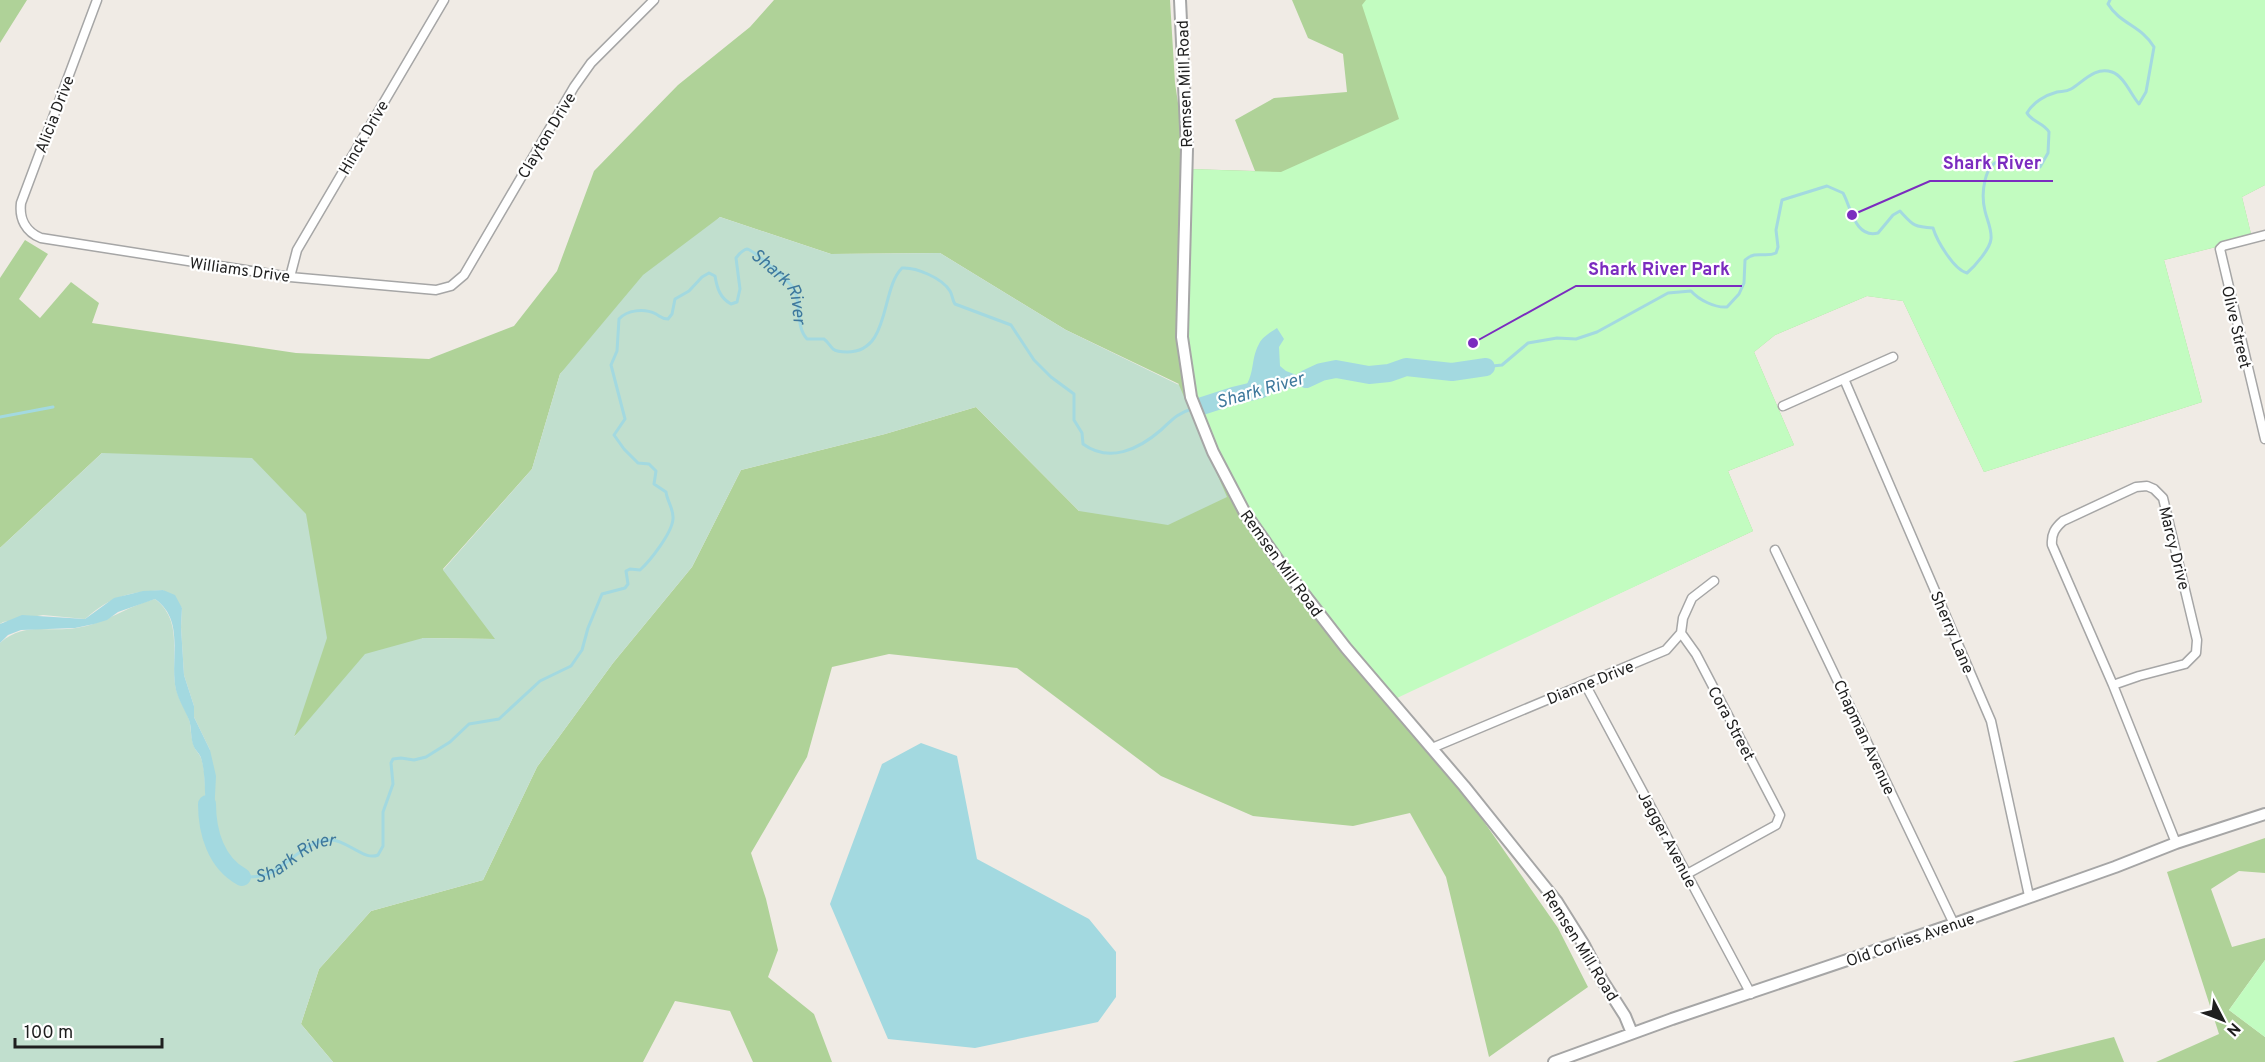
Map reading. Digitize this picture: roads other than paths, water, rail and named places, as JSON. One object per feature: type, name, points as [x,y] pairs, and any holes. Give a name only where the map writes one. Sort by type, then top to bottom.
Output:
[{"type":"street","name":"Alicia Drive","points":[[27,228],[21,218],[21,203],[97,0]]},
{"type":"street","name":"Hinck Drive","points":[[290,277],[297,250],[444,0]]},
{"type":"street","name":"Clayton Drive","points":[[455,284],[464,275],[574,87],[591,63],[654,0]]},
{"type":"street","name":"Remsen Mill Road","points":[[1180,0],[1186,140],[1181,321],[1184,360],[1197,416],[1228,483],[1259,535],[1346,648],[1432,748],[1557,902],[1625,1016],[1632,1033]]},
{"type":"street","name":"Williams Drive","points":[[27,228],[41,238],[290,277],[436,290],[455,284]]},
{"type":"street","name":"Olive Street","points":[[2265,235],[2223,246],[2220,249],[2265,439]]},
{"type":"street","points":[[1783,406],[1893,357]]},
{"type":"street","name":"Sherry Lane","points":[[1844,379],[1992,721],[2030,896]]},
{"type":"street","name":"Marcy Drive","points":[[2113,685],[2139,675],[2185,664],[2193,658],[2198,649],[2163,498],[2147,486],[2136,488],[2063,521],[2054,532],[2052,545],[2113,685],[2176,843]]},
{"type":"street","name":"Chapman Avenue","points":[[1775,550],[1954,924]]},
{"type":"street","points":[[1681,633],[1683,618],[1692,598],[1714,581]]},
{"type":"street","name":"Dianne Drive","points":[[1432,748],[1655,656],[1665,650],[1681,633]]},
{"type":"street","name":"Cora Street","points":[[1681,633],[1696,654],[1780,815],[1776,825],[1687,874]]},
{"type":"street","name":"Jagger Avenue","points":[[1585,684],[1751,994]]},
{"type":"street","name":"Old Corlies Avenue","points":[[1554,1062],[1632,1033],[1954,924],[2176,843],[2265,814]]},
{"type":"water","points":[[1277,328],[1284,339],[1279,347],[1280,366],[1299,376],[1328,370],[1328,379],[1241,400],[1237,396],[1250,377],[1259,344],[1264,337]]},
{"type":"water","points":[[163,590],[175,595],[182,608],[184,675],[194,706],[194,717],[210,750],[216,776],[214,815],[207,833],[203,766],[193,744],[189,720],[176,690],[173,629],[165,608],[155,599],[118,612],[107,620],[94,624],[75,628],[21,630],[8,635],[0,643],[0,624],[22,615],[85,619],[114,598],[143,591]]},
{"type":"water","points":[[921,743],[957,756],[977,859],[1089,919],[1116,952],[1116,997],[1098,1022],[975,1048],[888,1039],[830,904],[882,764]]},
{"type":"waterway","name":"Shark River","points":[[1328,370],[1390,372],[1421,369],[1456,373],[1474,368],[1502,365],[1528,343],[1557,338],[1576,339],[1597,332],[1668,293],[1691,291],[1708,303],[1727,307],[1739,294],[1744,283],[1745,260],[1753,255],[1776,253],[1778,247],[1776,230],[1782,200],[1827,186],[1843,193],[1859,227],[1870,234],[1878,233],[1893,215],[1900,211],[1914,224],[1933,228],[1952,261],[1967,273],[1978,262],[1991,239],[1983,197],[1985,180],[1991,167],[2003,160],[2040,167],[2048,153],[2049,132],[2027,113],[2033,106],[2049,95],[2069,90],[2100,71],[2112,72],[2120,77],[2139,104],[2146,92],[2154,47],[2143,34],[2113,11],[2108,4],[2110,0]]},
{"type":"waterway","name":"Shark River","points":[[242,877],[270,873],[314,843],[323,841],[337,841],[361,853],[378,855],[383,846],[383,812],[393,784],[391,763],[393,759],[414,760],[426,757],[450,742],[469,724],[499,719],[540,681],[571,666],[582,650],[602,594],[625,588],[628,584],[626,571],[640,570],[655,554],[665,539],[673,519],[666,492],[654,484],[656,471],[649,464],[638,463],[614,435],[625,419],[611,365],[617,351],[619,319],[631,312],[641,311],[651,312],[668,319],[672,314],[675,299],[689,291],[709,273],[715,276],[718,289],[724,299],[731,304],[737,302],[740,289],[736,258],[744,250],[747,249],[756,254],[794,289],[801,328],[807,339],[824,339],[833,349],[840,352],[861,349],[871,342],[883,318],[895,278],[902,268],[914,269],[935,278],[950,291],[955,304],[1011,325],[1034,360],[1051,377],[1074,394],[1074,420],[1082,433],[1083,444],[1093,450],[1113,453],[1133,448],[1152,437],[1178,415],[1192,409]]},
{"type":"waterway","name":"Shark River","points":[[1306,379],[1321,372],[1336,369],[1369,375],[1389,373],[1406,367],[1452,372],[1486,367]]},
{"type":"waterway","name":"Shark River","points":[[1199,407],[1262,389]]},
{"type":"waterway","points":[[0,417],[53,407]]},
{"type":"waterway","name":"Shark River","points":[[207,804],[207,815],[215,846],[226,864],[242,877]]},
{"type":"place","name":"Shark River","points":[[1852,215]]},
{"type":"place","name":"Shark River Park","points":[[1473,343]]}]
